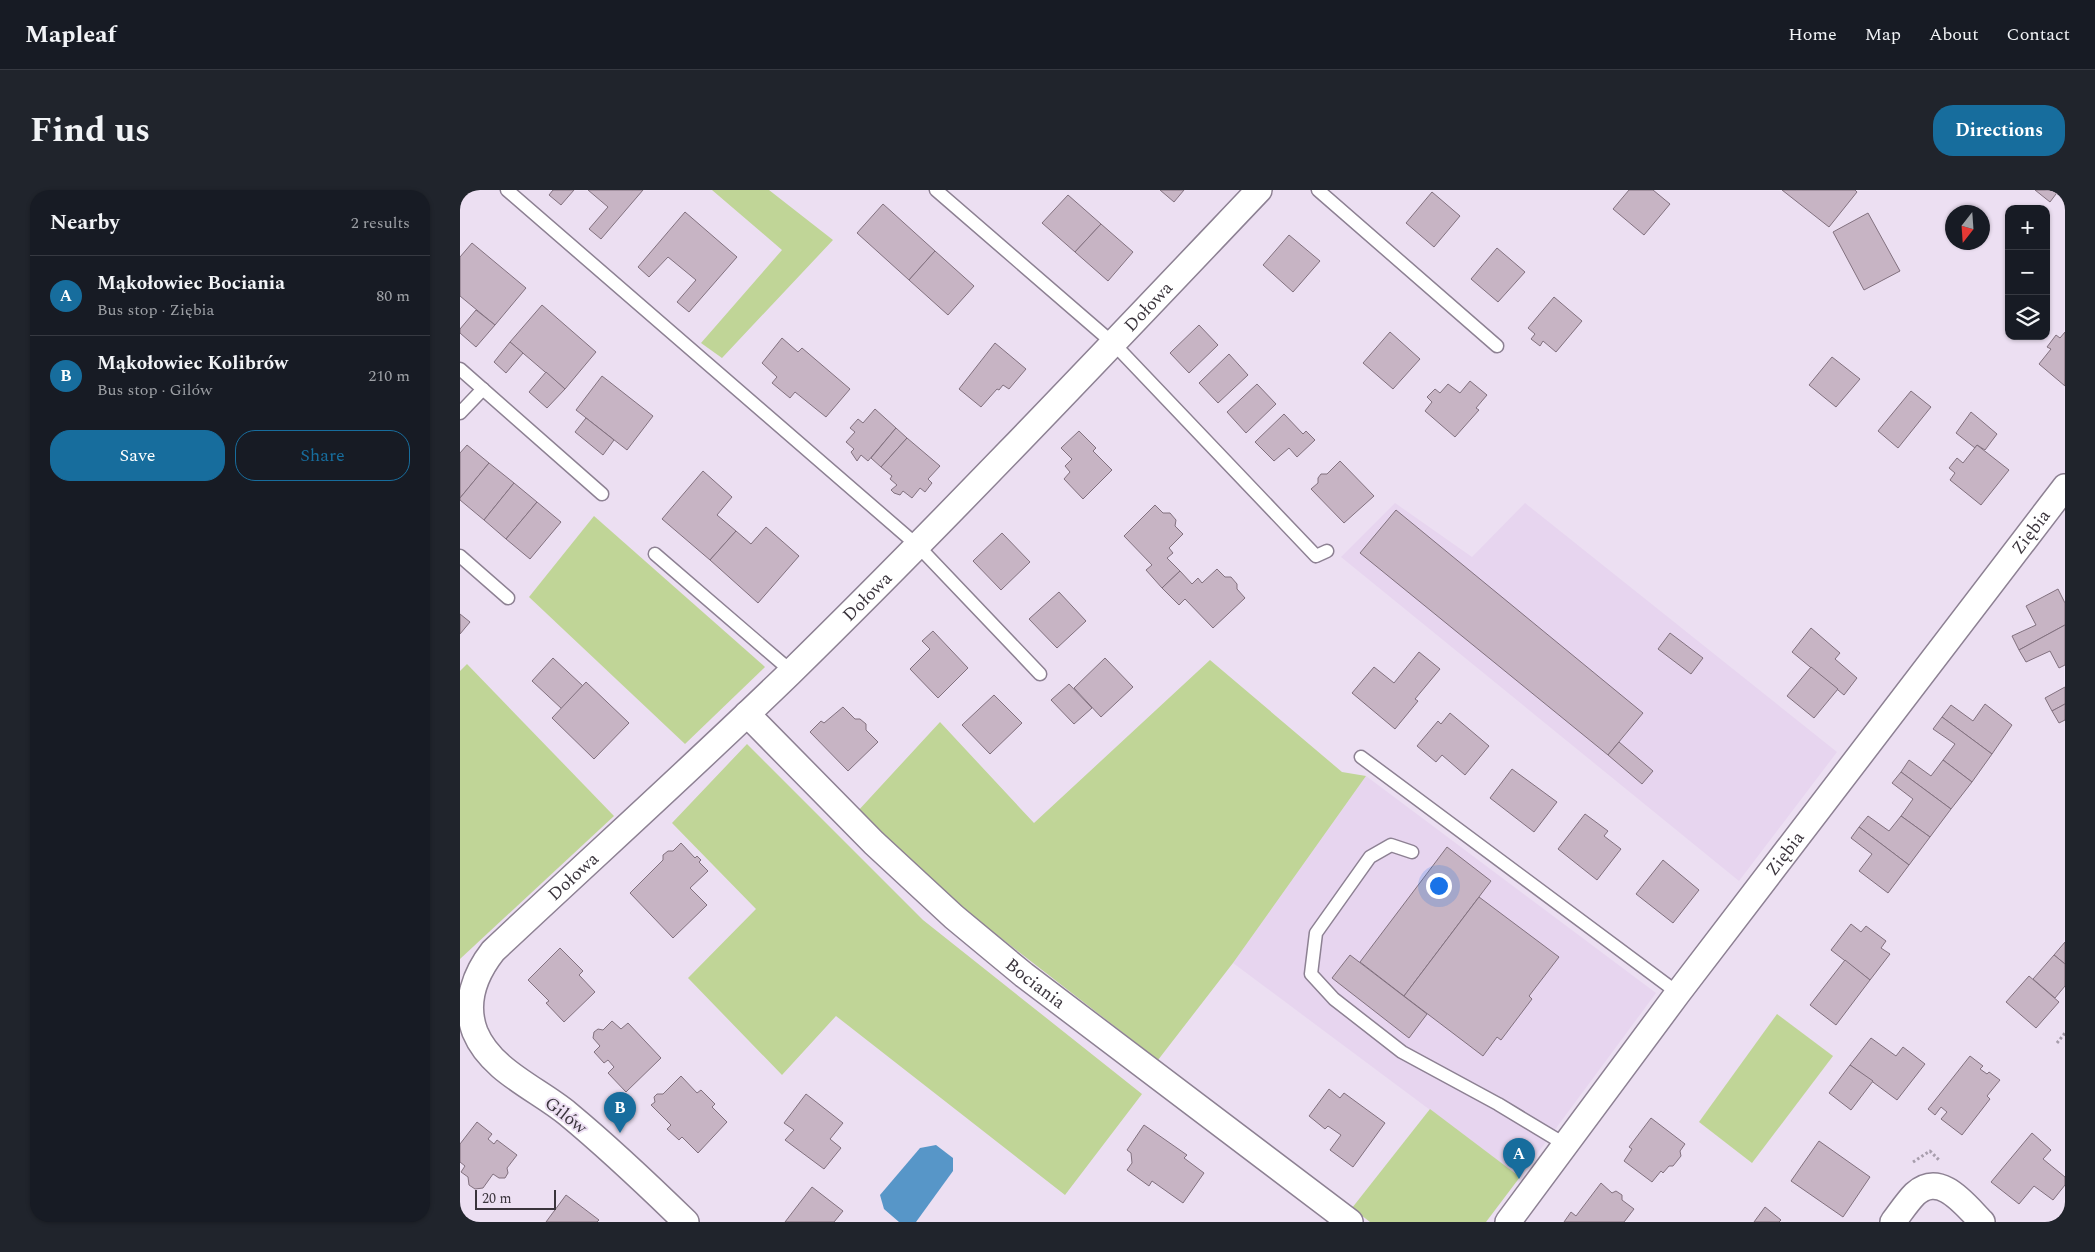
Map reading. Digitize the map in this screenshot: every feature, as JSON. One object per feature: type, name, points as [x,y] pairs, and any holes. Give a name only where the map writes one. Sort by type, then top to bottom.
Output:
[{"type":"street","name":"Dołowa","points":[[469,1014],[476,978],[482,964],[493,951],[747,714],[918,546],[1114,344],[1259,190]]},
{"type":"street","name":"Ziębia","points":[[1508,1222],[1678,993],[2065,487]]},
{"type":"street","name":"Bociania","points":[[747,714],[874,843],[954,917],[1070,1010],[1350,1222]]},
{"type":"street","name":"Gilów","points":[[469,1014],[485,1048],[500,1065],[566,1113],[610,1150],[683,1221]]},
{"type":"street","points":[[1893,1222],[1914,1195],[1924,1187],[1938,1186],[1950,1191],[1982,1222]]},
{"type":"lane","points":[[507,190],[918,546],[1040,674]]},
{"type":"lane","points":[[936,190],[1114,344],[1316,556],[1327,551]]},
{"type":"lane","points":[[1318,190],[1497,346]]},
{"type":"lane","points":[[460,369],[602,494]]},
{"type":"lane","points":[[460,414],[483,388]]},
{"type":"lane","points":[[655,554],[791,671]]},
{"type":"lane","points":[[460,556],[508,598]]},
{"type":"lane","points":[[1361,757],[1678,993]]},
{"type":"lane","points":[[1412,852],[1391,845],[1370,857],[1316,933],[1311,974],[1334,999],[1402,1052],[1498,1104],[1566,1145]]},
{"type":"path","points":[[2057,1043],[2065,1033]]},
{"type":"shaded area","points":[[1395,503],[1472,557],[1525,503],[1837,752],[1739,881],[1341,557]]},
{"type":"shaded area","points":[[1366,776],[1656,993],[1520,1177],[1233,963]]},
{"type":"green space","points":[[712,190],[769,190],[833,240],[722,358],[701,343],[782,250]]},
{"type":"green space","points":[[594,516],[765,667],[685,744],[529,597]]},
{"type":"green space","points":[[1210,660],[1342,772],[1366,776],[1233,963],[1158,1060],[947,896],[857,812],[940,722],[1034,823]]},
{"type":"green space","points":[[467,664],[614,816],[460,959],[460,671]]},
{"type":"green space","points":[[747,744],[923,920],[1142,1094],[1065,1195],[836,1016],[782,1075],[688,978],[756,909],[672,823]]},
{"type":"green space","points":[[1777,1014],[1833,1056],[1752,1163],[1699,1122]]},
{"type":"green space","points":[[1430,1109],[1520,1177],[1486,1222],[1370,1222],[1352,1208]]},
{"type":"water","points":[[936,1145],[953,1158],[953,1171],[916,1222],[899,1222],[884,1209],[880,1195],[920,1148]]},
{"type":"building","points":[[553,190],[574,190],[561,205],[549,195]]},
{"type":"building","points":[[588,190],[643,190],[601,239],[589,229],[608,207]]},
{"type":"building","points":[[1160,190],[1184,190],[1174,202]]},
{"type":"building","points":[[1629,190],[1653,190],[1670,204],[1644,235],[1613,209]]},
{"type":"building","points":[[1782,190],[1855,190],[1857,192],[1829,227]]},
{"type":"building","points":[[2035,190],[2059,190],[2050,202]]},
{"type":"building","points":[[1432,192],[1460,216],[1434,247],[1406,223]]},
{"type":"building","points":[[1068,195],[1101,224],[1075,252],[1042,223]]},
{"type":"building","points":[[883,204],[935,251],[909,280],[857,233]]},
{"type":"building","points":[[685,212],[737,257],[689,312],[677,302],[696,280],[668,257],[649,277],[638,267]]},
{"type":"building","points":[[1868,213],[1900,271],[1864,290],[1833,232]]},
{"type":"building","points":[[1101,224],[1133,252],[1108,281],[1075,252]]},
{"type":"building","points":[[1289,235],[1320,261],[1293,292],[1263,265]]},
{"type":"building","points":[[472,243],[526,288],[495,325],[460,296],[460,257]]},
{"type":"building","points":[[1497,248],[1525,272],[1498,302],[1471,279]]},
{"type":"building","points":[[935,251],[974,286],[948,315],[909,280]]},
{"type":"building","points":[[1554,297],[1582,321],[1556,352],[1543,341],[1540,346],[1531,339],[1535,334],[1528,328]]},
{"type":"building","points":[[542,305],[596,352],[565,389],[510,342]]},
{"type":"building","points":[[476,310],[495,325],[476,347],[460,333],[460,329]]},
{"type":"building","points":[[1199,325],[1218,345],[1189,373],[1170,353]]},
{"type":"building","points":[[1390,332],[1420,359],[1393,389],[1363,363]]},
{"type":"building","points":[[2065,332],[2065,386],[2039,364],[2051,349],[2047,347],[2056,335],[2060,338]]},
{"type":"building","points":[[782,338],[798,352],[802,348],[850,389],[826,417],[795,392],[790,398],[772,383],[777,377],[762,363]]},
{"type":"building","points":[[510,342],[523,353],[506,373],[494,362]]},
{"type":"building","points":[[995,343],[1026,369],[1009,389],[1003,385],[981,407],[959,389]]},
{"type":"building","points":[[1229,354],[1248,375],[1218,403],[1199,383]]},
{"type":"building","points":[[1832,357],[1860,379],[1836,407],[1809,385]]},
{"type":"building","points":[[546,372],[565,389],[547,408],[529,392]]},
{"type":"building","points":[[602,376],[653,416],[627,450],[576,410]]},
{"type":"building","points":[[1470,381],[1487,395],[1476,408],[1479,410],[1455,437],[1425,411],[1432,402],[1427,397],[1435,389],[1440,393],[1448,384],[1460,393]]},
{"type":"building","points":[[1257,384],[1276,404],[1246,433],[1227,412]]},
{"type":"building","points":[[1911,391],[1931,407],[1898,448],[1878,431]]},
{"type":"building","points":[[875,409],[896,428],[868,461],[861,455],[857,461],[851,452],[854,449],[846,442],[855,432],[850,428],[858,419],[863,423]]},
{"type":"building","points":[[1971,412],[1997,434],[1985,450],[1977,445],[1975,448],[1956,433]]},
{"type":"building","points":[[1284,414],[1303,434],[1306,431],[1315,440],[1297,457],[1289,448],[1274,461],[1255,442]]},
{"type":"building","points":[[586,418],[614,440],[603,455],[575,432]]},
{"type":"building","points":[[896,428],[907,438],[881,467],[871,458]]},
{"type":"building","points":[[1079,431],[1096,448],[1093,451],[1112,470],[1083,499],[1064,479],[1070,472],[1065,466],[1072,459],[1061,448]]},
{"type":"building","points":[[907,438],[940,466],[928,479],[932,483],[925,492],[920,488],[912,498],[903,491],[900,495],[891,490],[897,485],[890,479],[892,476],[881,467]]},
{"type":"building","points":[[467,445],[489,463],[460,498],[460,453]]},
{"type":"building","points":[[1977,445],[2009,470],[1981,505],[1950,480],[1955,473],[1949,468],[1957,458],[1963,463]]},
{"type":"building","points":[[1340,461],[1374,496],[1344,523],[1311,489],[1318,483],[1318,478],[1321,474],[1327,474]]},
{"type":"building","points":[[489,463],[514,483],[484,520],[460,498]]},
{"type":"building","points":[[703,471],[732,497],[717,515],[736,531],[710,560],[662,519]]},
{"type":"building","points":[[514,483],[537,502],[506,539],[484,520]]},
{"type":"building","points":[[537,502],[561,522],[530,559],[506,539]]},
{"type":"building","points":[[1155,505],[1163,513],[1170,513],[1176,520],[1175,526],[1183,534],[1169,548],[1173,553],[1167,558],[1180,571],[1162,588],[1146,570],[1152,565],[1124,536]]},
{"type":"building","points":[[1396,510],[1643,713],[1608,755],[1360,553]]},
{"type":"building","points":[[766,527],[799,556],[758,603],[710,560],[736,531],[751,544]]},
{"type":"building","points":[[1002,533],[1030,562],[1001,590],[973,561]]},
{"type":"building","points":[[1217,569],[1225,577],[1231,577],[1237,584],[1237,589],[1245,598],[1213,628],[1185,599],[1179,605],[1162,588],[1180,571],[1192,584],[1198,578],[1202,583]]},
{"type":"building","points":[[2058,589],[2065,603],[2065,625],[2019,650],[2012,636],[2036,625],[2026,606]]},
{"type":"building","points":[[1059,592],[1086,621],[1057,648],[1029,619]]},
{"type":"building","points":[[460,614],[470,622],[460,634]]},
{"type":"building","points":[[2065,625],[2065,665],[2059,668],[2050,651],[2026,662],[2019,650]]},
{"type":"building","points":[[1811,628],[1840,653],[1835,659],[1857,678],[1844,695],[1792,652]]},
{"type":"building","points":[[933,631],[968,668],[938,698],[910,669],[930,649],[922,641]]},
{"type":"building","points":[[1670,633],[1703,658],[1691,674],[1658,649]]},
{"type":"building","points":[[1419,652],[1440,669],[1415,699],[1418,701],[1395,729],[1352,693],[1374,667],[1394,683]]},
{"type":"building","points":[[553,658],[583,686],[562,709],[532,681]]},
{"type":"building","points":[[1105,658],[1133,687],[1101,717],[1074,688]]},
{"type":"building","points":[[1811,667],[1838,689],[1814,718],[1787,696]]},
{"type":"building","points":[[586,682],[629,723],[594,759],[552,718]]},
{"type":"building","points":[[1069,684],[1092,708],[1074,724],[1051,700]]},
{"type":"building","points":[[2065,687],[2065,704],[2052,711],[2045,698]]},
{"type":"building","points":[[994,695],[1022,723],[990,754],[962,725]]},
{"type":"building","points":[[1985,704],[2012,725],[1992,754],[1942,717],[1951,705],[1973,721]]},
{"type":"building","points":[[2065,704],[2065,720],[2059,723],[2052,711]]},
{"type":"building","points":[[843,707],[855,719],[860,719],[866,724],[866,730],[878,742],[848,771],[810,732],[821,721],[824,723]]},
{"type":"building","points":[[1450,713],[1489,746],[1465,775],[1442,755],[1436,762],[1417,746],[1438,721],[1441,724]]},
{"type":"building","points":[[1942,717],[1992,754],[1972,782],[1943,760],[1955,744],[1933,729]]},
{"type":"building","points":[[1619,742],[1653,771],[1642,784],[1608,755]]},
{"type":"building","points":[[1909,760],[1931,776],[1943,760],[1972,782],[1951,809],[1901,772]]},
{"type":"building","points":[[1512,769],[1557,802],[1534,832],[1490,798]]},
{"type":"building","points":[[1901,772],[1951,809],[1930,837],[1901,816],[1913,799],[1892,783]]},
{"type":"building","points":[[1585,814],[1608,831],[1604,836],[1621,849],[1597,880],[1558,849]]},
{"type":"building","points":[[1868,816],[1889,831],[1901,816],[1930,837],[1909,865],[1859,827]]},
{"type":"building","points":[[1859,827],[1909,865],[1888,893],[1859,871],[1872,854],[1851,838]]},
{"type":"building","points":[[681,843],[695,858],[697,856],[701,860],[699,862],[708,871],[690,888],[707,905],[673,938],[630,893],[663,860],[663,855],[668,851],[673,851]]},
{"type":"building","points":[[1447,847],[1491,881],[1404,996],[1360,962]]},
{"type":"building","points":[[1663,860],[1699,890],[1673,923],[1636,894]]},
{"type":"building","points":[[1479,897],[1559,957],[1529,996],[1532,999],[1501,1040],[1497,1037],[1483,1056],[1404,996]]},
{"type":"building","points":[[1851,924],[1861,932],[1866,926],[1886,941],[1881,948],[1890,954],[1870,980],[1831,950]]},
{"type":"building","points":[[2065,942],[2065,964],[2054,955]]},
{"type":"building","points":[[560,948],[583,971],[579,975],[595,992],[564,1022],[546,1003],[549,1001],[528,980]]},
{"type":"building","points":[[1350,955],[1427,1014],[1409,1038],[1332,978]]},
{"type":"building","points":[[2054,955],[2065,964],[2065,986],[2055,998],[2033,979]]},
{"type":"building","points":[[1845,960],[1870,980],[1836,1025],[1810,1005]]},
{"type":"building","points":[[2029,976],[2059,1002],[2036,1028],[2006,1002]]},
{"type":"building","points":[[612,1021],[621,1029],[628,1023],[661,1058],[626,1092],[608,1073],[614,1067],[608,1060],[604,1063],[594,1052],[600,1046],[593,1038],[594,1032],[598,1029],[603,1030]]},
{"type":"building","points":[[1871,1038],[1896,1056],[1903,1047],[1925,1064],[1897,1100],[1850,1065]]},
{"type":"building","points":[[1970,1056],[1983,1066],[1980,1069],[1987,1074],[1989,1072],[2000,1080],[1987,1096],[1990,1099],[1962,1135],[1941,1119],[1947,1112],[1941,1107],[1935,1115],[1928,1109]]},
{"type":"building","points":[[1850,1065],[1873,1081],[1851,1110],[1829,1093]]},
{"type":"building","points":[[681,1076],[697,1093],[701,1090],[715,1104],[712,1107],[727,1122],[698,1153],[682,1137],[679,1140],[667,1129],[671,1125],[651,1105],[655,1102],[654,1097],[657,1094],[663,1094]]},
{"type":"building","points":[[1329,1089],[1340,1098],[1344,1093],[1385,1123],[1353,1167],[1330,1150],[1341,1135],[1328,1126],[1325,1129],[1309,1116]]},
{"type":"building","points":[[806,1094],[843,1123],[830,1139],[841,1148],[824,1169],[785,1140],[794,1130],[784,1123]]},
{"type":"building","points":[[1651,1118],[1685,1144],[1680,1151],[1681,1156],[1673,1166],[1669,1166],[1663,1173],[1661,1171],[1652,1182],[1624,1161],[1632,1149],[1629,1147]]},
{"type":"building","points":[[477,1122],[492,1134],[488,1139],[494,1144],[497,1140],[517,1155],[507,1168],[508,1173],[505,1178],[499,1178],[493,1174],[483,1188],[475,1189],[469,1185],[468,1177],[461,1172],[465,1166],[460,1162],[460,1144]]},
{"type":"building","points":[[1144,1125],[1187,1155],[1184,1158],[1204,1173],[1183,1203],[1152,1181],[1149,1186],[1127,1170],[1132,1163],[1131,1153],[1127,1150]]},
{"type":"building","points":[[2032,1133],[2051,1150],[2043,1159],[2065,1177],[2065,1185],[2053,1200],[2034,1186],[2019,1204],[1991,1182]]},
{"type":"building","points":[[1819,1141],[1870,1177],[1843,1217],[1791,1181]]},
{"type":"building","points":[[1601,1183],[1612,1193],[1616,1191],[1622,1195],[1622,1200],[1634,1209],[1624,1222],[1564,1222],[1571,1212],[1576,1216]]},
{"type":"building","points":[[812,1187],[843,1211],[834,1222],[785,1222]]},
{"type":"building","points":[[566,1195],[599,1220],[597,1222],[546,1222]]},
{"type":"building","points":[[1765,1207],[1781,1220],[1779,1222],[1754,1222]]},
{"type":"place","name":"Mąkołowiec Kolibrów","points":[[620,1133]]},
{"type":"place","name":"Mąkołowiec Bociania","points":[[1519,1179]]}]
